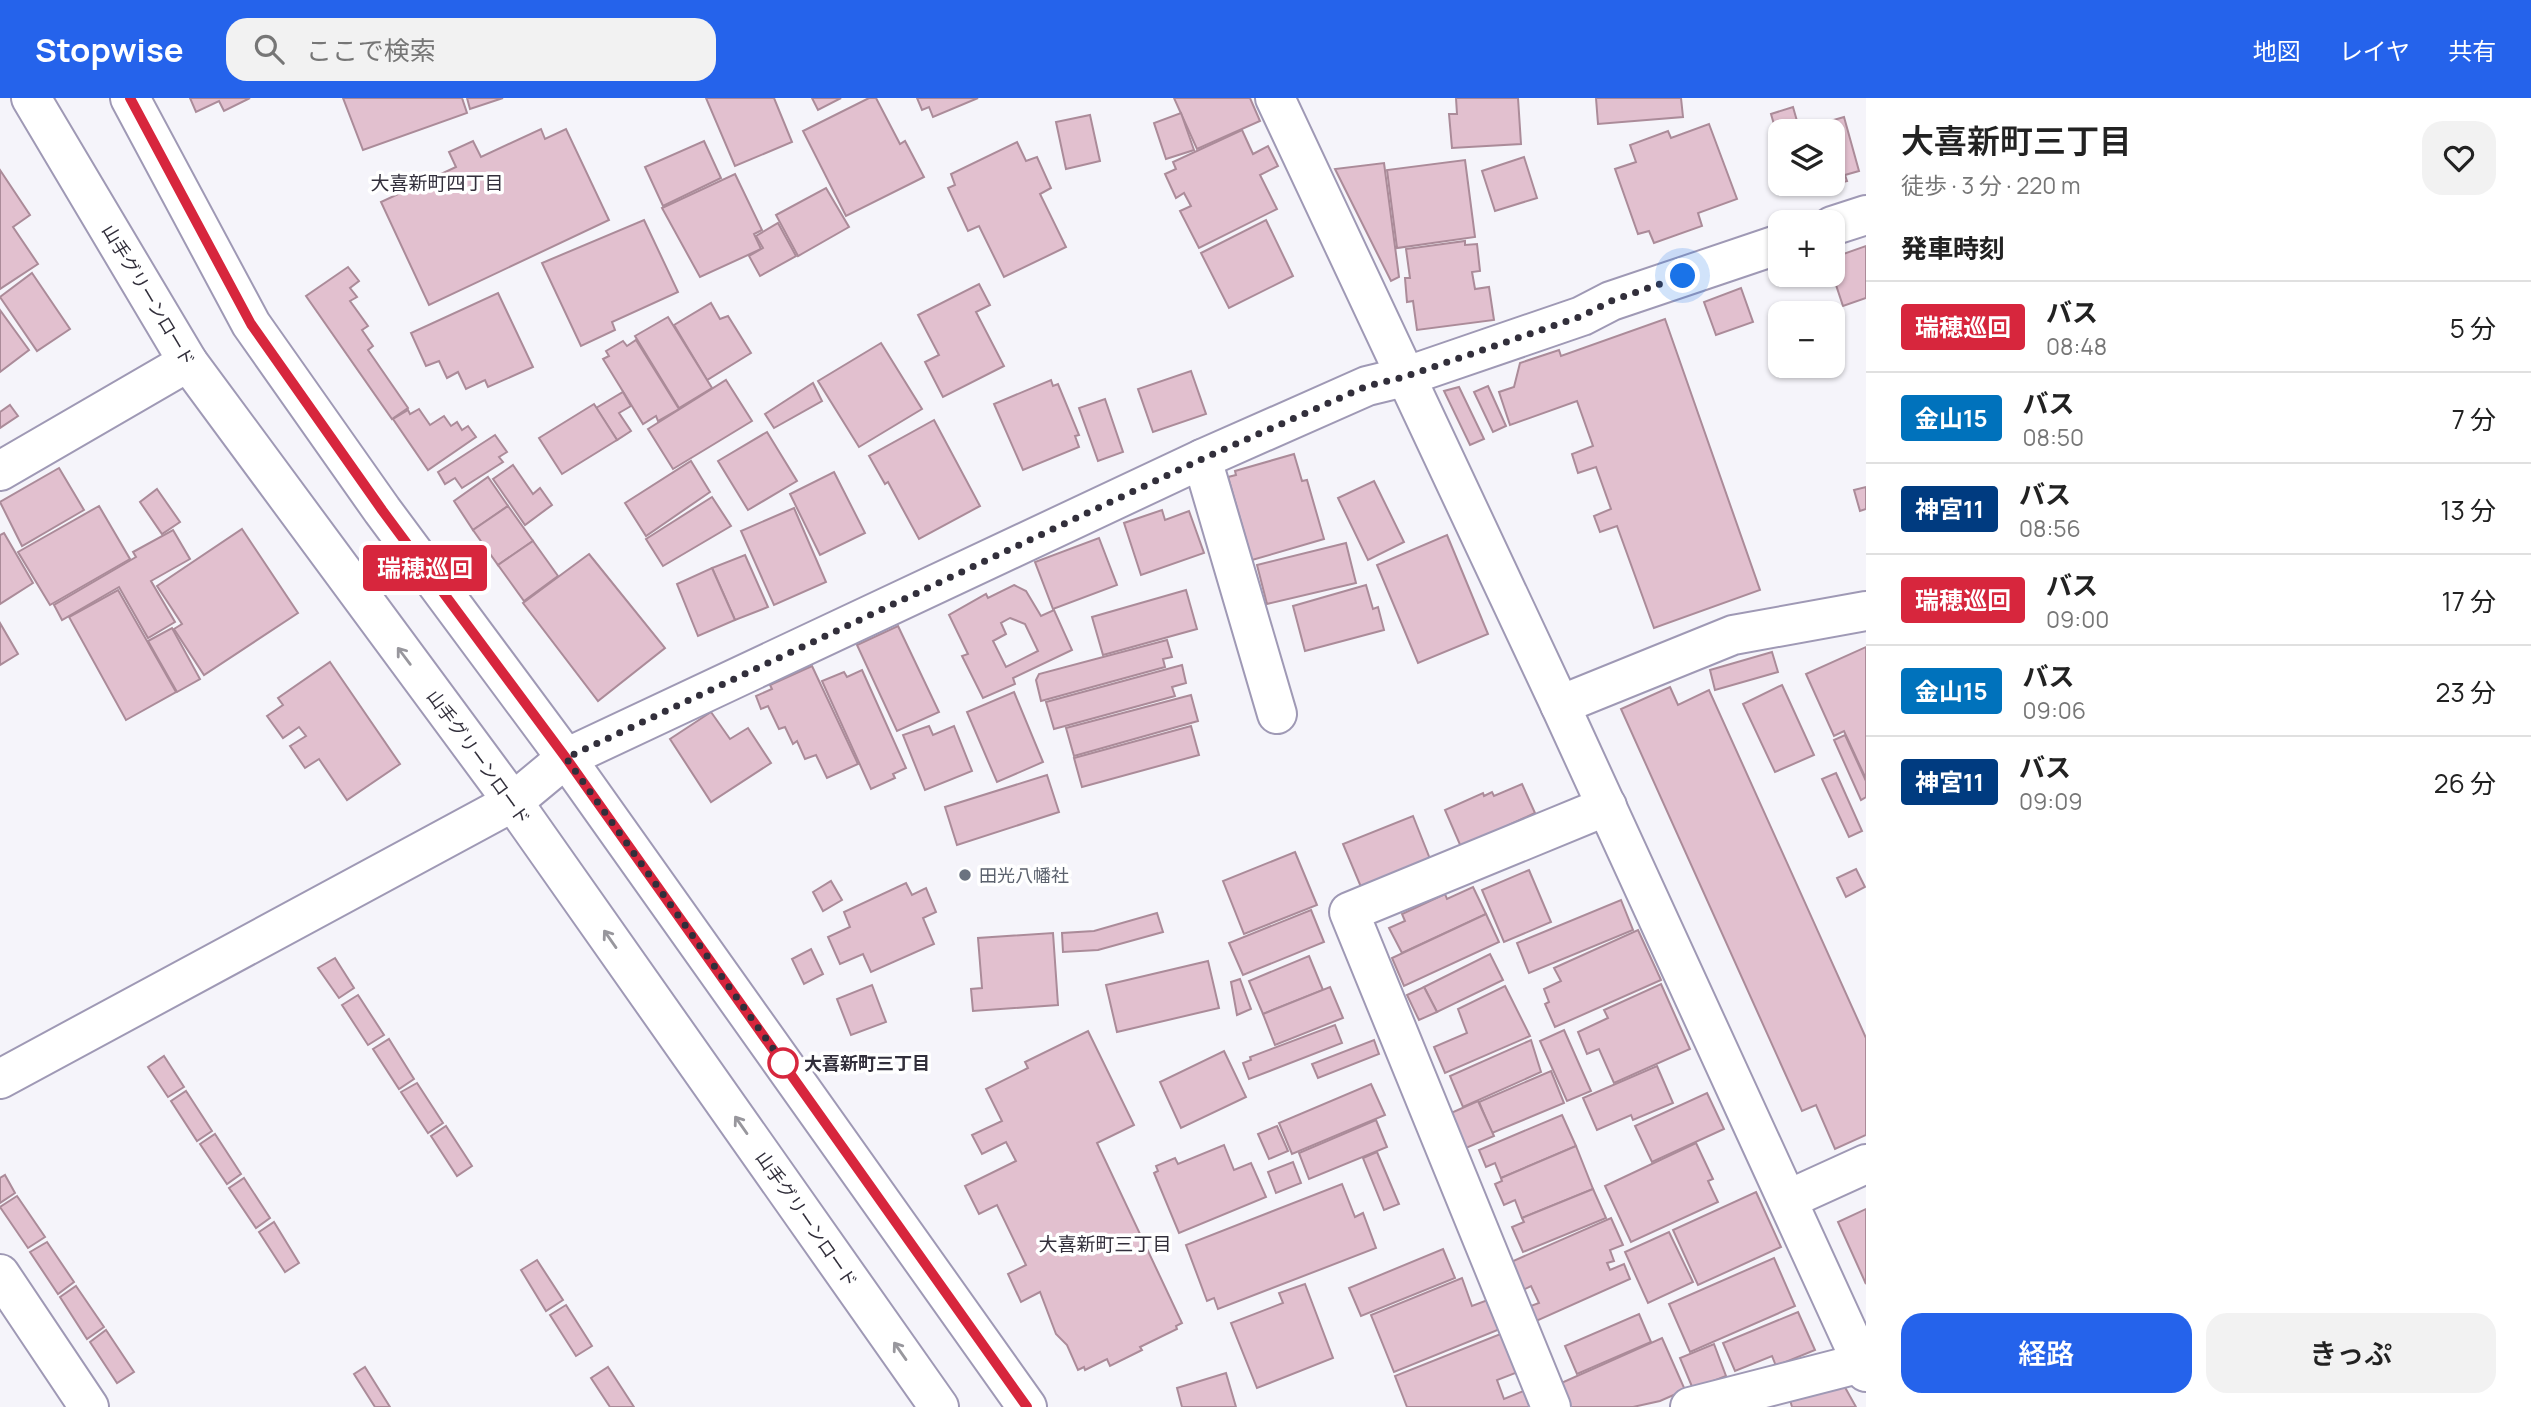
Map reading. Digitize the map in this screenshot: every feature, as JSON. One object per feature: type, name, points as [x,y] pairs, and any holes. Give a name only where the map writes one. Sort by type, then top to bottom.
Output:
[{"type":"street","name":"山手グリーンロード","points":[[31,98],[188,362],[513,802],[939,1407]]},
{"type":"street","points":[[130,98],[251,324],[382,510],[566,758],[1027,1407]]},
{"type":"street","points":[[1275,98],[1607,806],[1864,1367],[1690,1407]]},
{"type":"street","points":[[1845,222],[1866,215]]},
{"type":"street","points":[[0,1079],[513,802],[566,758],[1202,459],[1367,386],[1404,377],[1582,316],[1611,301],[1768,248]]},
{"type":"street","points":[[0,471],[188,362]]},
{"type":"street","points":[[1202,459],[1277,714]]},
{"type":"street","points":[[1560,705],[1733,635],[1866,611]]},
{"type":"street","points":[[1551,1407],[1349,912],[1607,806]]},
{"type":"street","points":[[1789,1199],[1866,1164]]},
{"type":"street","points":[[0,1274],[89,1407]]},
{"type":"building","points":[[190,98],[250,98],[224,111],[219,101],[196,112]]},
{"type":"building","points":[[343,98],[462,98],[467,113],[363,150]]},
{"type":"building","points":[[467,98],[503,98],[470,109]]},
{"type":"building","points":[[706,98],[774,98],[792,142],[735,166]]},
{"type":"building","points":[[812,98],[841,98],[818,110]]},
{"type":"building","points":[[869,98],[876,98],[900,144],[905,141],[924,177],[846,216],[803,131]]},
{"type":"building","points":[[917,98],[978,98],[933,117],[929,107],[922,110]]},
{"type":"building","points":[[1174,98],[1250,98],[1260,121],[1197,149]]},
{"type":"building","points":[[1456,98],[1518,98],[1521,144],[1452,148],[1449,114],[1457,114]]},
{"type":"building","points":[[1596,98],[1681,98],[1683,117],[1598,124]]},
{"type":"building","points":[[1793,107],[1796,119],[1772,119],[1771,114]]},
{"type":"building","points":[[1181,113],[1194,150],[1166,159],[1154,123]]},
{"type":"building","points":[[1090,115],[1100,161],[1066,169],[1056,122]]},
{"type":"building","points":[[1845,121],[1859,171],[1845,175]]},
{"type":"building","points":[[1709,124],[1737,199],[1698,213],[1702,226],[1654,243],[1649,231],[1638,234],[1615,169],[1636,162],[1630,145],[1668,131],[1671,138]]},
{"type":"building","points":[[541,129],[545,139],[566,129],[609,220],[429,305],[381,202],[456,167],[449,152],[473,141],[481,157]]},
{"type":"building","points":[[1242,130],[1253,154],[1268,146],[1278,166],[1260,175],[1277,209],[1199,248],[1180,211],[1191,206],[1184,193],[1176,198],[1165,174],[1176,169],[1173,162]]},
{"type":"building","points":[[704,141],[721,178],[663,206],[645,167]]},
{"type":"building","points":[[1017,142],[1026,161],[1037,157],[1051,188],[1040,194],[1066,247],[1004,277],[979,226],[968,231],[948,188],[955,185],[951,174]]},
{"type":"building","points":[[1524,157],[1537,198],[1495,211],[1482,171]]},
{"type":"building","points":[[1465,160],[1475,237],[1397,248],[1387,170]]},
{"type":"building","points":[[1384,163],[1399,277],[1391,281],[1335,169]]},
{"type":"building","points":[[0,170],[30,215],[13,227],[38,264],[0,289]]},
{"type":"building","points":[[735,174],[762,230],[754,234],[761,249],[700,277],[662,208]]},
{"type":"building","points":[[826,188],[849,227],[798,256],[776,215]]},
{"type":"building","points":[[644,220],[678,292],[612,322],[615,330],[581,346],[542,263]]},
{"type":"building","points":[[1266,220],[1293,276],[1229,308],[1201,253]]},
{"type":"building","points":[[778,223],[796,256],[760,276],[749,256],[763,248],[756,236]]},
{"type":"building","points":[[1465,241],[1465,245],[1477,244],[1480,271],[1472,272],[1475,289],[1489,287],[1494,320],[1417,330],[1413,301],[1407,302],[1405,278],[1410,278],[1406,249]]},
{"type":"building","points":[[1866,246],[1866,298],[1845,305],[1837,287],[1845,287],[1845,253]]},
{"type":"building","points":[[348,267],[359,281],[350,288],[357,297],[350,301],[368,326],[362,330],[373,346],[368,350],[408,408],[392,419],[306,296]]},
{"type":"building","points":[[32,273],[70,329],[37,351],[0,297]]},
{"type":"building","points":[[979,284],[990,305],[976,312],[1004,366],[943,397],[925,362],[939,355],[918,315]]},
{"type":"building","points":[[1741,288],[1753,322],[1716,335],[1704,302]]},
{"type":"building","points":[[498,293],[533,367],[488,387],[485,380],[466,389],[458,372],[447,378],[439,361],[426,366],[411,333]]},
{"type":"building","points":[[711,303],[720,319],[728,316],[751,353],[707,380],[674,325]]},
{"type":"building","points":[[0,310],[29,350],[0,372]]},
{"type":"building","points":[[668,317],[712,388],[679,408],[635,336]]},
{"type":"building","points":[[1665,319],[1760,590],[1654,628],[1617,526],[1600,532],[1594,516],[1611,509],[1596,467],[1578,473],[1572,454],[1593,446],[1577,401],[1510,425],[1499,392],[1514,387],[1520,363],[1559,350],[1561,356]]},
{"type":"building","points":[[636,340],[679,409],[658,421],[656,416],[643,424],[603,359],[609,356],[606,351],[623,341],[627,346]]},
{"type":"building","points":[[881,343],[922,409],[859,447],[818,381]]},
{"type":"building","points":[[1191,371],[1206,414],[1153,432],[1138,389]]},
{"type":"building","points":[[726,380],[752,421],[673,469],[648,429]]},
{"type":"building","points":[[1051,380],[1053,386],[1058,384],[1079,435],[1075,436],[1079,447],[1023,470],[994,404]]},
{"type":"building","points":[[813,383],[822,401],[774,428],[765,414]]},
{"type":"building","points":[[1488,386],[1506,426],[1493,432],[1474,392]]},
{"type":"building","points":[[1459,387],[1484,439],[1470,445],[1444,391]]},
{"type":"building","points":[[623,392],[631,406],[619,413],[631,431],[617,440],[596,408]]},
{"type":"building","points":[[1105,399],[1123,452],[1098,461],[1079,408]]},
{"type":"building","points":[[594,404],[617,440],[562,474],[539,438]]},
{"type":"building","points":[[10,405],[18,416],[0,428],[0,412]]},
{"type":"building","points":[[419,409],[430,425],[444,416],[451,426],[457,422],[462,430],[468,426],[476,437],[428,470],[393,419],[408,410],[410,414]]},
{"type":"building","points":[[934,420],[980,506],[919,539],[888,482],[885,484],[869,456]]},
{"type":"building","points":[[767,432],[797,481],[748,510],[718,461]]},
{"type":"building","points":[[495,435],[507,452],[499,457],[503,462],[462,488],[455,478],[445,484],[438,472]]},
{"type":"building","points":[[1294,454],[1302,481],[1307,480],[1324,539],[1252,560],[1228,477],[1236,475],[1235,471]]},
{"type":"building","points":[[691,461],[710,492],[646,536],[625,503]]},
{"type":"building","points":[[513,465],[533,494],[540,488],[552,505],[525,525],[493,479]]},
{"type":"building","points":[[59,468],[84,510],[22,546],[0,502]]},
{"type":"building","points":[[834,472],[865,533],[820,555],[790,494]]},
{"type":"building","points":[[488,477],[508,506],[473,530],[454,501]]},
{"type":"building","points":[[1374,481],[1404,542],[1368,560],[1338,498]]},
{"type":"building","points":[[1866,487],[1866,509],[1860,511],[1854,490]]},
{"type":"building","points":[[157,489],[180,522],[162,534],[140,502]]},
{"type":"building","points":[[712,497],[731,526],[663,566],[646,539]]},
{"type":"building","points":[[99,506],[130,559],[50,605],[18,552]]},
{"type":"building","points":[[508,506],[533,541],[498,565],[473,530]]},
{"type":"building","points":[[794,508],[826,582],[774,605],[741,531]]},
{"type":"building","points":[[1162,510],[1165,520],[1189,511],[1204,553],[1141,575],[1124,523]]},
{"type":"building","points":[[242,529],[298,613],[204,675],[174,629],[182,624],[157,586]]},
{"type":"building","points":[[173,530],[190,559],[151,581],[175,622],[148,638],[119,587],[62,620],[54,605],[136,557],[133,552]]},
{"type":"building","points":[[4,533],[33,583],[0,604],[0,535]]},
{"type":"building","points":[[1447,535],[1488,634],[1418,663],[1377,565]]},
{"type":"building","points":[[1099,538],[1117,585],[1053,609],[1035,562]]},
{"type":"building","points":[[533,541],[558,576],[524,601],[498,565]]},
{"type":"building","points":[[1346,543],[1356,583],[1267,604],[1257,565]]},
{"type":"building","points":[[589,554],[665,648],[598,701],[523,603]]},
{"type":"building","points":[[745,555],[768,607],[735,620],[712,568]]},
{"type":"building","points":[[712,568],[735,620],[698,636],[677,584]]},
{"type":"building","points":[[1014,585],[1026,591],[1041,616],[1054,610],[1072,650],[1013,678],[1015,684],[983,698],[962,656],[968,654],[949,615],[986,594],[988,598]],"holes":[[[1010,618],[1025,624],[1038,651],[1006,667],[993,641],[1006,634],[1001,623]]]},
{"type":"building","points":[[1366,585],[1373,609],[1378,607],[1384,630],[1305,651],[1293,606]]},
{"type":"building","points":[[118,590],[176,692],[126,720],[69,617]]},
{"type":"building","points":[[1186,590],[1197,629],[1103,655],[1092,617]]},
{"type":"building","points":[[0,623],[18,654],[0,665]]},
{"type":"building","points":[[898,626],[939,712],[897,731],[857,645]]},
{"type":"building","points":[[172,628],[200,679],[177,692],[148,641]]},
{"type":"building","points":[[1167,640],[1172,657],[1163,659],[1165,667],[1041,701],[1036,680],[1039,674]]},
{"type":"building","points":[[1866,647],[1866,779],[1844,731],[1834,736],[1806,674]]},
{"type":"building","points":[[1772,652],[1778,672],[1715,690],[1710,670]]},
{"type":"building","points":[[330,662],[400,764],[347,800],[319,759],[305,768],[290,746],[306,736],[299,727],[283,738],[267,716],[283,705],[278,698]]},
{"type":"building","points":[[1182,665],[1186,683],[1172,687],[1175,696],[1054,729],[1046,702]]},
{"type":"building","points":[[812,666],[858,764],[827,778],[816,755],[805,759],[797,741],[793,744],[785,727],[779,729],[768,706],[761,709],[756,696],[772,689],[770,685]]},
{"type":"building","points":[[862,670],[906,768],[893,774],[895,778],[871,789],[822,681],[844,672],[847,677]]},
{"type":"building","points":[[1782,685],[1814,755],[1775,772],[1743,704]]},
{"type":"building","points":[[1670,687],[1678,705],[1709,690],[1866,1038],[1866,1135],[1835,1149],[1816,1105],[1802,1111],[1621,709]]},
{"type":"building","points":[[1014,692],[1043,762],[997,782],[967,712]]},
{"type":"building","points":[[1191,695],[1198,721],[1074,756],[1066,728]]},
{"type":"building","points":[[711,712],[730,739],[748,728],[771,763],[711,802],[670,739]]},
{"type":"building","points":[[929,726],[933,735],[954,726],[972,771],[925,790],[903,735]]},
{"type":"building","points":[[1191,726],[1199,755],[1082,787],[1074,758]]},
{"type":"building","points":[[1845,735],[1866,781],[1866,797],[1861,800],[1834,740]]},
{"type":"building","points":[[1836,773],[1862,831],[1849,837],[1822,779]]},
{"type":"building","points":[[1047,775],[1059,812],[957,845],[945,807]]},
{"type":"building","points":[[1522,784],[1535,813],[1461,847],[1445,810],[1483,793],[1484,796],[1492,792],[1494,796]]},
{"type":"building","points":[[1413,816],[1430,859],[1361,887],[1343,844]]},
{"type":"building","points":[[1295,852],[1317,905],[1244,934],[1223,881]]},
{"type":"building","points":[[1856,869],[1865,887],[1846,897],[1837,878]]},
{"type":"building","points":[[1529,870],[1551,922],[1504,942],[1482,890]]},
{"type":"building","points":[[831,881],[842,900],[823,911],[813,892]]},
{"type":"building","points":[[906,883],[912,895],[926,888],[936,912],[923,918],[934,944],[871,972],[863,954],[840,964],[828,937],[850,927],[844,912]]},
{"type":"building","points":[[1473,887],[1486,914],[1402,953],[1389,928],[1405,921],[1402,914],[1445,894],[1447,899]]},
{"type":"building","points":[[1621,900],[1633,930],[1529,973],[1517,943]]},
{"type":"building","points":[[1311,910],[1324,942],[1243,975],[1229,943]]},
{"type":"building","points":[[1157,913],[1163,932],[1098,950],[1063,952],[1062,933],[1094,931]]},
{"type":"building","points":[[1486,914],[1499,942],[1404,986],[1392,958]]},
{"type":"building","points":[[1638,930],[1661,980],[1555,1027],[1545,1004],[1549,1002],[1544,989],[1561,981],[1554,968]]},
{"type":"building","points":[[1053,933],[1058,1005],[973,1011],[971,989],[982,988],[978,938]]},
{"type":"building","points":[[811,949],[823,974],[804,984],[792,959]]},
{"type":"building","points":[[1490,954],[1503,980],[1437,1012],[1424,987]]},
{"type":"building","points":[[1309,956],[1323,990],[1263,1014],[1249,981]]},
{"type":"building","points":[[335,958],[354,988],[339,998],[318,968]]},
{"type":"building","points":[[1208,961],[1219,1008],[1117,1032],[1106,985]]},
{"type":"building","points":[[1240,979],[1251,1009],[1237,1015],[1231,982]]},
{"type":"building","points":[[1661,984],[1690,1049],[1614,1083],[1599,1049],[1587,1054],[1578,1032],[1608,1018],[1604,1010]]},
{"type":"building","points":[[872,985],[886,1022],[851,1035],[837,999]]},
{"type":"building","points":[[1505,986],[1530,1036],[1445,1073],[1434,1047],[1467,1033],[1458,1009]]},
{"type":"building","points":[[1330,987],[1343,1018],[1275,1045],[1263,1014]]},
{"type":"building","points":[[1424,987],[1437,1012],[1419,1020],[1407,995]]},
{"type":"building","points":[[358,995],[384,1035],[368,1045],[342,1005]]},
{"type":"building","points":[[1335,1025],[1342,1043],[1249,1079],[1243,1063],[1251,1060],[1250,1057]]},
{"type":"building","points":[[1564,1030],[1591,1091],[1567,1101],[1540,1041]]},
{"type":"building","points":[[1088,1031],[1134,1125],[1097,1143],[1182,1323],[1176,1326],[1177,1329],[1140,1347],[1142,1350],[1110,1366],[1107,1359],[1085,1370],[1084,1367],[1078,1370],[1067,1345],[1056,1334],[1040,1292],[1021,1302],[1008,1274],[1026,1265],[997,1205],[979,1214],[965,1186],[1016,1161],[1006,1142],[982,1154],[972,1135],[1002,1121],[986,1089],[1028,1068],[1025,1062]]},
{"type":"building","points":[[389,1039],[414,1079],[399,1089],[373,1049]]},
{"type":"building","points":[[1374,1040],[1379,1054],[1318,1078],[1312,1064]]},
{"type":"building","points":[[1531,1040],[1541,1072],[1463,1107],[1450,1076]]},
{"type":"building","points":[[1224,1051],[1246,1097],[1181,1128],[1160,1082]]},
{"type":"building","points":[[164,1056],[184,1087],[168,1097],[148,1067]]},
{"type":"building","points":[[1657,1066],[1673,1103],[1633,1120],[1631,1115],[1597,1130],[1583,1098]]},
{"type":"building","points":[[1551,1071],[1564,1103],[1492,1133],[1479,1102]]},
{"type":"building","points":[[417,1083],[443,1123],[428,1133],[401,1092]]},
{"type":"building","points":[[1371,1084],[1385,1115],[1292,1154],[1279,1123]]},
{"type":"building","points":[[186,1091],[212,1131],[197,1141],[171,1101]]},
{"type":"building","points":[[1707,1093],[1724,1129],[1652,1162],[1635,1126]]},
{"type":"building","points":[[1478,1101],[1494,1136],[1466,1148],[1451,1113]]},
{"type":"building","points":[[1562,1115],[1576,1146],[1501,1178],[1495,1163],[1486,1167],[1479,1150]]},
{"type":"building","points":[[1376,1120],[1387,1147],[1309,1179],[1299,1153]]},
{"type":"building","points":[[446,1126],[472,1166],[457,1176],[431,1136]]},
{"type":"building","points":[[1277,1126],[1288,1151],[1269,1159],[1258,1134]]},
{"type":"building","points":[[215,1134],[241,1174],[227,1184],[200,1144]]},
{"type":"building","points":[[1696,1143],[1713,1179],[1708,1181],[1718,1202],[1631,1242],[1605,1186]]},
{"type":"building","points":[[1224,1145],[1234,1170],[1251,1163],[1266,1197],[1179,1233],[1154,1173],[1158,1171],[1156,1166],[1175,1158],[1178,1164]]},
{"type":"building","points":[[1576,1146],[1593,1189],[1522,1218],[1515,1200],[1504,1205],[1495,1184],[1502,1181],[1501,1178]]},
{"type":"building","points":[[1377,1152],[1399,1204],[1384,1210],[1363,1158]]},
{"type":"building","points":[[1293,1162],[1301,1183],[1276,1193],[1268,1172]]},
{"type":"building","points":[[5,1175],[15,1193],[0,1203],[0,1178]]},
{"type":"building","points":[[244,1178],[270,1218],[256,1228],[229,1188]]},
{"type":"building","points":[[1342,1184],[1355,1217],[1363,1213],[1376,1248],[1218,1309],[1214,1298],[1207,1301],[1186,1245]]},
{"type":"building","points":[[1593,1189],[1606,1218],[1523,1252],[1512,1227],[1524,1222],[1522,1218]]},
{"type":"building","points":[[1756,1192],[1781,1247],[1698,1285],[1673,1230]]},
{"type":"building","points":[[17,1196],[45,1237],[28,1248],[0,1207]]},
{"type":"building","points":[[1866,1209],[1866,1284],[1838,1222]]},
{"type":"building","points":[[1611,1218],[1623,1245],[1610,1250],[1614,1261],[1607,1263],[1610,1270],[1624,1264],[1630,1279],[1534,1322],[1528,1307],[1539,1303],[1531,1286],[1523,1290],[1511,1262]]},
{"type":"building","points":[[274,1222],[299,1263],[285,1272],[259,1232]]},
{"type":"building","points":[[1669,1232],[1693,1282],[1648,1303],[1625,1252]]},
{"type":"building","points":[[47,1242],[74,1282],[58,1294],[30,1252]]},
{"type":"building","points":[[1443,1249],[1455,1278],[1361,1316],[1349,1288]]},
{"type":"building","points":[[1774,1258],[1795,1306],[1690,1352],[1669,1304]]},
{"type":"building","points":[[537,1260],[563,1300],[546,1311],[521,1270]]},
{"type":"building","points":[[1462,1278],[1472,1306],[1493,1298],[1505,1327],[1394,1372],[1371,1315]]},
{"type":"building","points":[[1305,1284],[1333,1358],[1257,1388],[1231,1323],[1283,1303],[1279,1293]]},
{"type":"building","points":[[76,1286],[104,1327],[87,1339],[60,1297]]},
{"type":"building","points":[[566,1305],[592,1346],[576,1356],[550,1315]]},
{"type":"building","points":[[1798,1312],[1815,1350],[1776,1366],[1772,1356],[1735,1371],[1723,1343]]},
{"type":"building","points":[[1639,1314],[1651,1342],[1577,1374],[1565,1346]]},
{"type":"building","points":[[106,1330],[134,1372],[117,1383],[90,1342]]},
{"type":"building","points":[[1503,1333],[1518,1372],[1497,1380],[1504,1399],[1526,1390],[1533,1407],[1407,1407],[1395,1376]]},
{"type":"building","points":[[1662,1338],[1685,1390],[1660,1401],[1633,1407],[1569,1407],[1559,1384]]},
{"type":"building","points":[[1714,1344],[1726,1376],[1693,1389],[1680,1358]]},
{"type":"building","points":[[365,1367],[390,1407],[375,1407],[354,1374]]},
{"type":"building","points":[[608,1367],[634,1407],[610,1407],[591,1378]]},
{"type":"building","points":[[1226,1373],[1236,1407],[1182,1407],[1177,1388]]},
{"type":"building","points":[[1842,1382],[1856,1407],[1792,1407],[1789,1396]]},
{"type":"bus line","name":"瑞穂巡回","points":[[130,98],[251,324],[382,510],[566,758],[1027,1407]]},
{"type":"place","name":"田光八幡社","points":[[965,875]]},
{"type":"place","name":"大喜新町三丁目","points":[[783,1063]]},
{"type":"district","name":"大喜新町四丁目","points":[[437,183]]},
{"type":"district","name":"大喜新町三丁目","points":[[1105,1244]]},
{"type":"route","points":[[783,1063],[789,1071],[566,758],[1202,459],[1367,386],[1404,377],[1582,316],[1611,301],[1683,276]]}]
